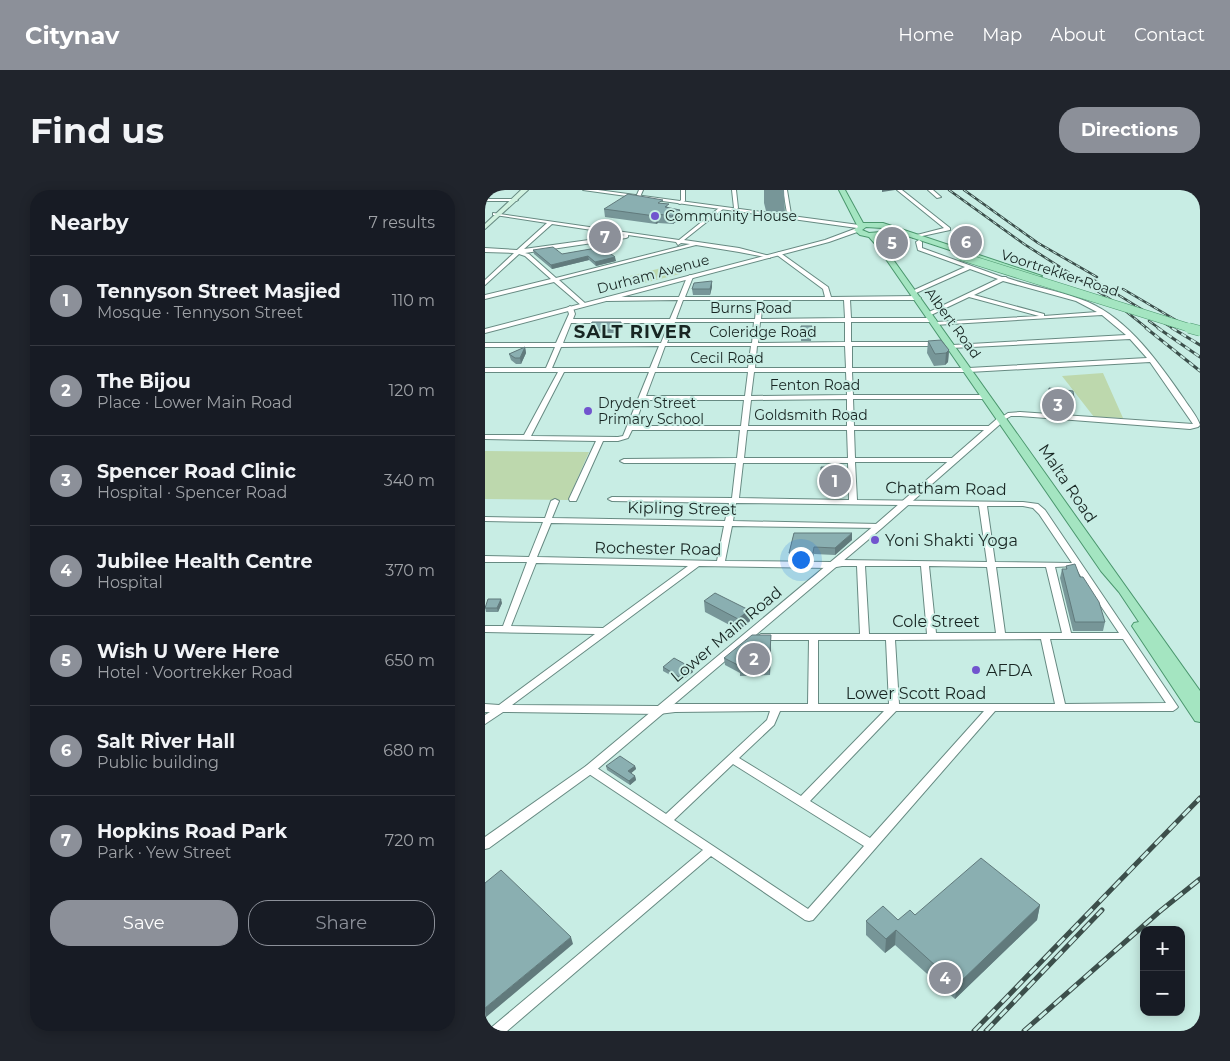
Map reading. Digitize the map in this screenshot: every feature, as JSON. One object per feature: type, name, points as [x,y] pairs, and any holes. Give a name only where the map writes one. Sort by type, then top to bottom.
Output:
[{"type":"main road","points":[[513,200],[520,190]]},
{"type":"main road","points":[[486,224],[525,190]]},
{"type":"main road","name":"Albert Road","points":[[842,190],[851,204],[862,231],[882,235],[916,295],[1002,418]]},
{"type":"main road","name":"Albert Road","points":[[851,204],[876,225]]},
{"type":"main road","points":[[862,231],[876,225]]},
{"type":"main road","name":"Voortrekker Road","points":[[876,225],[882,235],[971,255],[1200,327]]},
{"type":"main road","name":"Voortrekker Road","points":[[918,243],[1200,331]]},
{"type":"main road","name":"Malta Road","points":[[1002,418],[1105,568],[1123,589],[1200,701]]},
{"type":"main road","name":"Malta Road","points":[[1105,568],[1114,592],[1200,717]]},
{"type":"street","points":[[586,190],[840,226],[862,231]]},
{"type":"street","points":[[638,197],[641,190]]},
{"type":"street","points":[[680,203],[683,201],[683,190]]},
{"type":"street","points":[[734,190],[734,211]]},
{"type":"street","points":[[785,190],[789,219]]},
{"type":"street","points":[[899,190],[948,228],[918,243]]},
{"type":"street","points":[[930,190],[939,197]]},
{"type":"street","points":[[485,200],[513,200]]},
{"type":"street","points":[[665,253],[721,209]]},
{"type":"street","points":[[497,214],[699,244],[755,253],[768,257]]},
{"type":"street","points":[[485,283],[551,222]]},
{"type":"street","points":[[592,241],[604,230]]},
{"type":"street","name":"Durham Avenue","points":[[485,331],[862,231]]},
{"type":"street","points":[[485,250],[518,252],[635,234]]},
{"type":"street","points":[[918,243],[971,267],[1080,300],[1102,312],[1130,337],[1161,370],[1197,424],[1193,427],[1020,414],[1009,414],[1002,418]]},
{"type":"street","points":[[485,297],[699,244]]},
{"type":"street","points":[[518,252],[527,255],[584,305]]},
{"type":"street","points":[[779,254],[826,288],[828,298]]},
{"type":"street","points":[[607,299],[847,298],[916,295],[971,267]]},
{"type":"street","points":[[485,437],[600,439],[624,438],[628,436],[690,277]]},
{"type":"street","points":[[933,319],[969,295],[1003,278]]},
{"type":"street","points":[[969,295],[1050,318]]},
{"type":"street","points":[[847,298],[853,502]]},
{"type":"street","points":[[721,564],[741,461],[760,299]]},
{"type":"street","points":[[548,370],[572,314],[570,308]]},
{"type":"street","name":"Burns Road","points":[[569,321],[1050,318],[1102,312]]},
{"type":"street","name":"Coleridge Road","points":[[485,345],[952,345],[1130,337]]},
{"type":"street","name":"Cecil Road","points":[[485,370],[969,370],[1152,360]]},
{"type":"street","points":[[526,438],[562,370]]},
{"type":"street","name":"Fenton Road","points":[[643,398],[987,397]]},
{"type":"street","name":"Lower Main Road","points":[[485,844],[590,768],[879,526],[1002,418]]},
{"type":"street","name":"Goldsmith Road","points":[[631,428],[991,428]]},
{"type":"street","points":[[573,500],[600,439]]},
{"type":"street","points":[[624,461],[955,460]]},
{"type":"street","name":"Chatham Road","points":[[612,499],[1029,505],[1039,509],[1123,636],[1173,707]]},
{"type":"street","points":[[506,629],[555,501]]},
{"type":"street","points":[[983,504],[1001,636]]},
{"type":"street","name":"Kipling Street","points":[[485,519],[879,526]]},
{"type":"street","name":"Rochester Road","points":[[485,559],[721,564],[1071,565]]},
{"type":"street","points":[[485,720],[504,708],[697,563]]},
{"type":"street","points":[[861,563],[865,637]]},
{"type":"street","points":[[925,564],[932,636]]},
{"type":"street","points":[[1050,565],[1067,636]]},
{"type":"street","points":[[485,629],[607,631]]},
{"type":"street","points":[[1045,636],[1061,708]]},
{"type":"street","name":"Cole Street","points":[[748,637],[1123,636]]},
{"type":"street","points":[[813,708],[814,637]]},
{"type":"street","points":[[803,802],[894,707],[890,637]]},
{"type":"street","name":"Lower Scott Road","points":[[485,708],[659,710],[675,708],[1173,707]]},
{"type":"street","points":[[667,820],[771,722],[776,708]]},
{"type":"street","points":[[590,768],[809,916],[992,708]]},
{"type":"street","points":[[733,759],[872,845]]},
{"type":"street","points":[[497,1031],[711,850]]},
{"type":"green space","points":[[669,266],[680,274],[640,284],[630,276]]},
{"type":"green space","points":[[1103,373],[1123,418],[1094,417],[1062,376]]},
{"type":"green space","points":[[485,451],[589,452],[568,500],[485,499]]},
{"type":"building","points":[[628,194],[663,200],[658,203],[669,204],[665,207],[680,210],[672,216],[657,214],[655,216],[604,209]]},
{"type":"building","points":[[970,231],[979,234],[963,242],[954,239]]},
{"type":"building","points":[[553,247],[562,254],[602,247],[615,257],[595,262],[588,256],[551,265],[533,250]]},
{"type":"building","points":[[712,281],[710,289],[692,289],[694,283]]},
{"type":"building","points":[[592,322],[621,322],[619,330],[589,330]]},
{"type":"building","points":[[801,326],[812,326],[811,334],[801,334]]},
{"type":"building","points":[[941,340],[949,350],[946,353],[935,354],[928,341]]},
{"type":"building","points":[[525,347],[520,358],[515,358],[509,354]]},
{"type":"building","points":[[1049,388],[1073,391],[1074,398],[1049,397]]},
{"type":"building","points":[[821,467],[842,467],[845,479],[843,481],[825,482],[823,474],[821,474]]},
{"type":"building","points":[[794,533],[852,533],[835,548],[814,547],[813,553],[789,553]]},
{"type":"building","points":[[1075,564],[1080,577],[1083,577],[1099,602],[1105,622],[1075,622],[1062,569],[1067,569],[1066,566]]},
{"type":"building","points":[[715,593],[749,610],[738,619],[704,601]]},
{"type":"building","points":[[488,599],[501,599],[497,608],[485,608]]},
{"type":"building","points":[[752,635],[771,635],[769,669],[739,669],[740,666],[724,658]]},
{"type":"building","points":[[674,658],[692,668],[681,678],[663,667]]},
{"type":"building","points":[[620,756],[635,766],[628,771],[635,776],[629,781],[606,766]]},
{"type":"building","points":[[981,858],[1040,905],[957,985],[896,930],[886,939],[866,921],[883,906],[898,920],[910,910],[915,915]]},
{"type":"building","points":[[501,870],[571,937],[485,1008],[485,883]]},
{"type":"railway","points":[[949,190],[1024,244],[1113,301],[1148,329]]},
{"type":"railway","points":[[964,190],[1038,243],[1097,277]]},
{"type":"railway","points":[[1089,277],[1174,329]]},
{"type":"railway","points":[[1123,289],[1191,329]]},
{"type":"railway","points":[[1149,321],[1160,329]]},
{"type":"railway","points":[[1146,328],[1200,371]]},
{"type":"railway","points":[[1158,328],[1200,357]]},
{"type":"railway","points":[[1172,328],[1200,345]]},
{"type":"railway","points":[[1189,328],[1200,334]]},
{"type":"railway","points":[[974,1031],[1200,798]]},
{"type":"railway","points":[[1024,1031],[1159,912],[1200,879]]},
{"type":"railway","points":[[986,1031],[1102,910]]},
{"type":"place","name":"Community House","points":[[655,216]]},
{"type":"place","name":"Hopkins Road Park","points":[[605,237]]},
{"type":"place","name":"Salt River Hall","points":[[966,242]]},
{"type":"place","name":"Wish U Were Here","points":[[892,243]]},
{"type":"place","name":"Spencer Road Clinic","points":[[1058,405]]},
{"type":"place","name":"Dryden Street Primary School","points":[[588,411]]},
{"type":"place","name":"Tennyson Street Masjied","points":[[835,481]]},
{"type":"place","name":"Yoni Shakti Yoga","points":[[875,540]]},
{"type":"place","name":"The Bijou","points":[[754,659]]},
{"type":"place","name":"AFDA","points":[[976,670]]},
{"type":"place","name":"Jubilee Health Centre","points":[[945,978]]},
{"type":"district","name":"SALT RIVER","points":[[633,332]]}]
